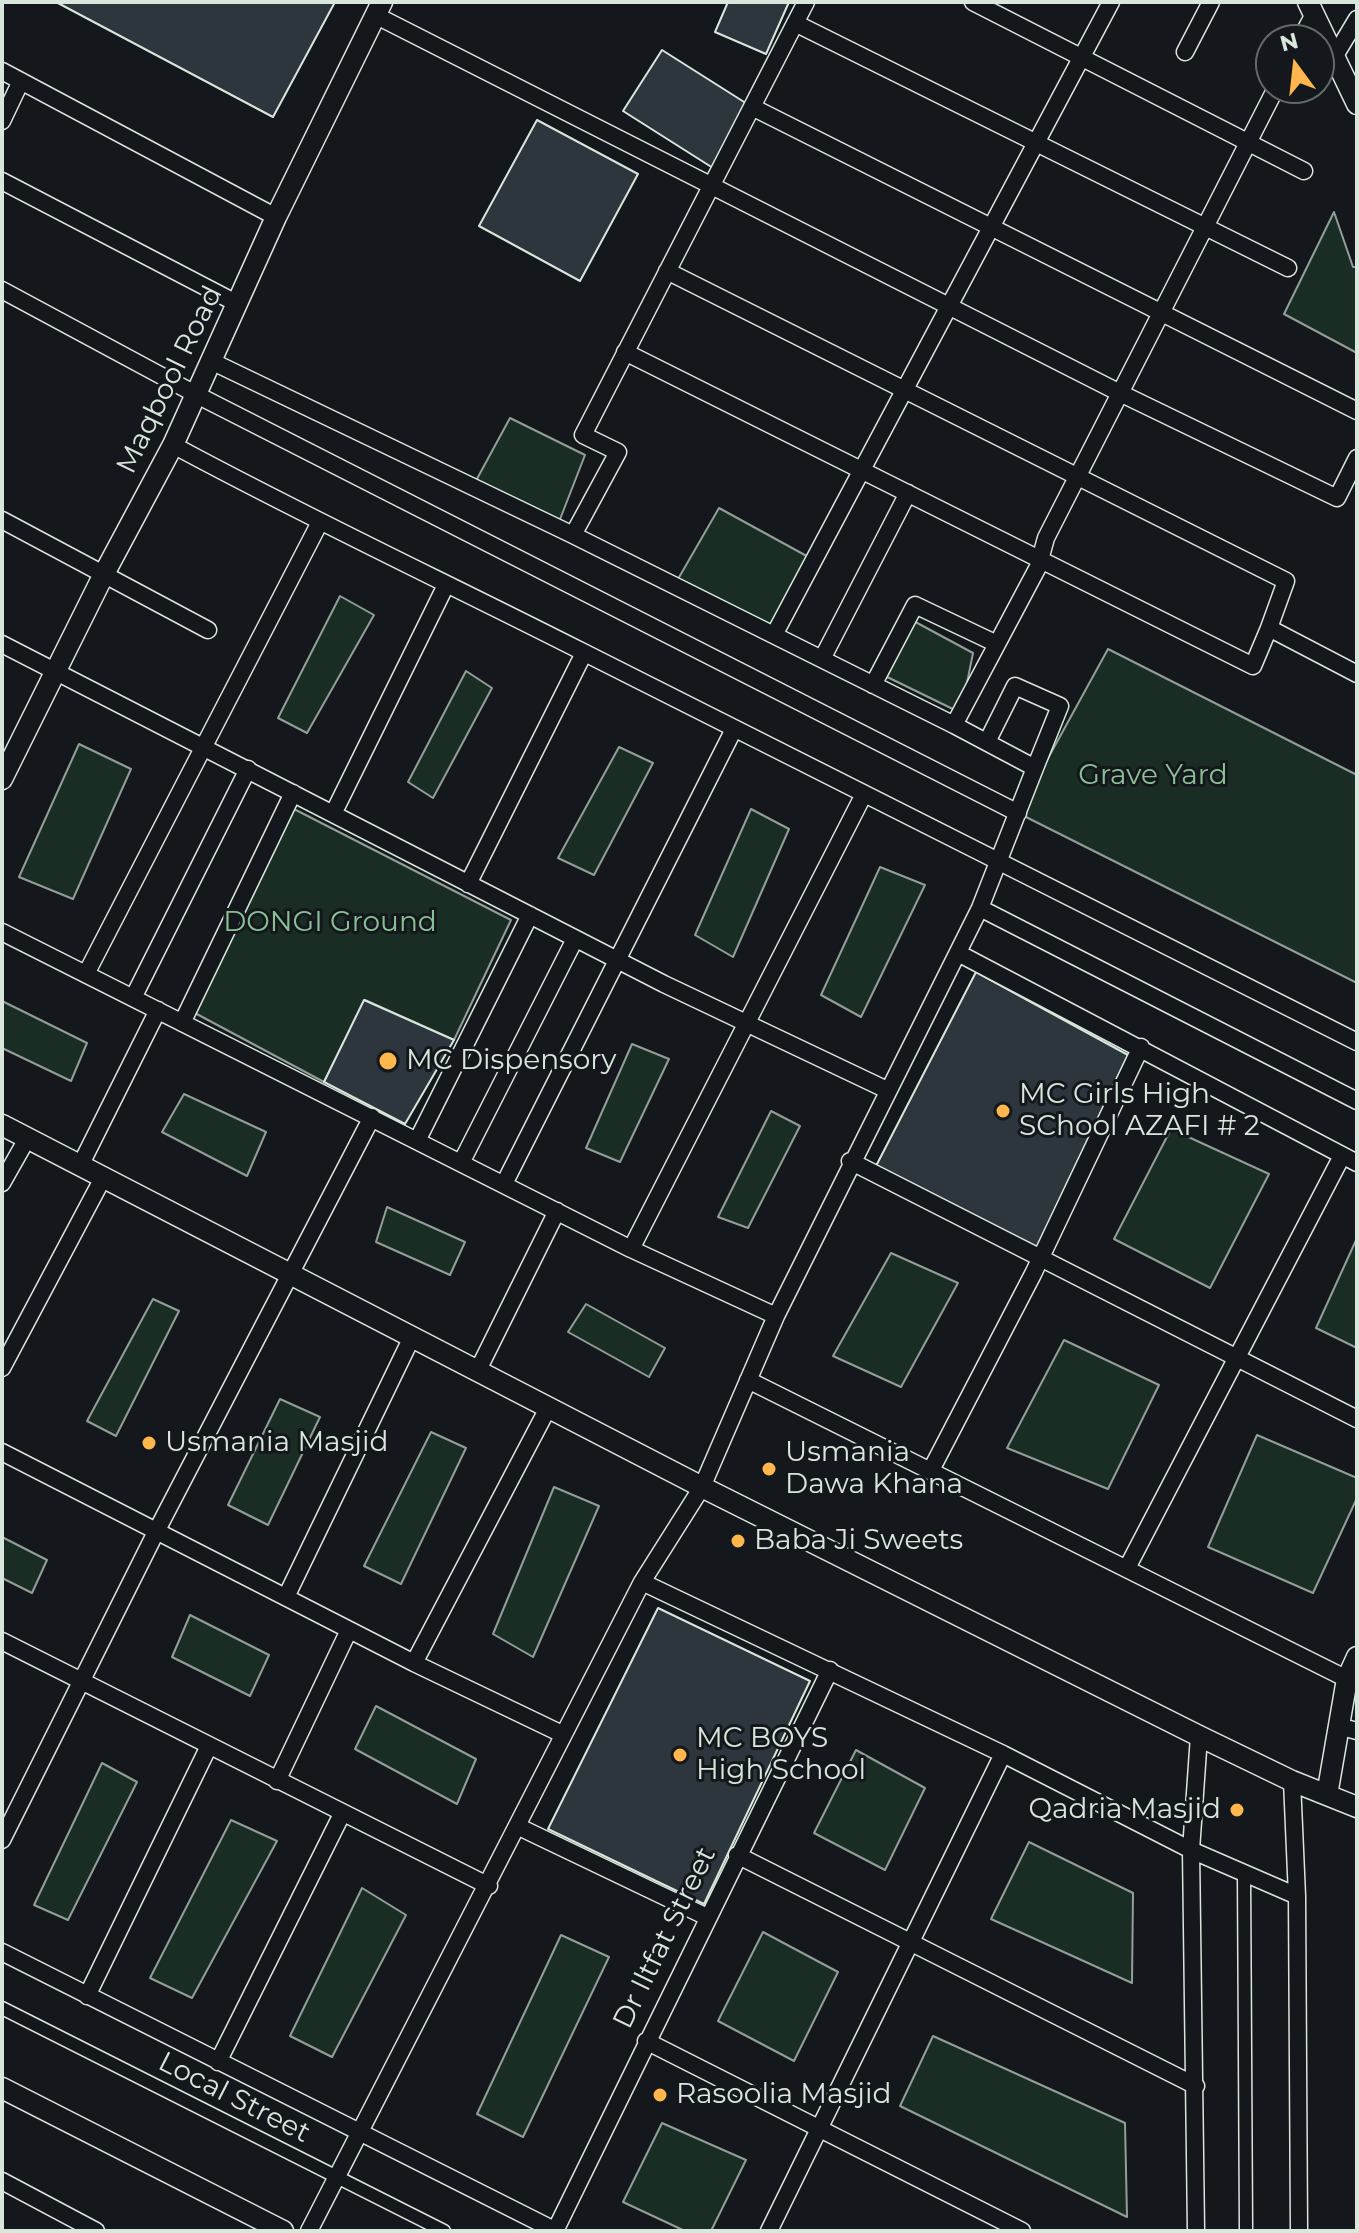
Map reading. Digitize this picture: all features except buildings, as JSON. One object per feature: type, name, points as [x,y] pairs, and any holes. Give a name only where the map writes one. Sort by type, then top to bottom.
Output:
[{"type":"street","points":[[573,535],[618,452],[583,435],[806,2]]},
{"type":"street","points":[[973,2],[1304,171]]},
{"type":"street","points":[[774,635],[1111,2]]},
{"type":"street","points":[[1185,52],[1211,2]]},
{"type":"street","points":[[378,8],[711,186],[1120,393],[1337,498],[1357,458]]},
{"type":"street","name":"Maqbool Road","points":[[2,779],[105,572],[173,445],[276,217],[378,8]]},
{"type":"street","points":[[1335,56],[1357,19]]},
{"type":"street","points":[[795,23],[1288,268]]},
{"type":"street","points":[[1335,63],[1357,104]]},
{"type":"street","points":[[2,71],[276,217]]},
{"type":"street","points":[[2,121],[21,81]]},
{"type":"street","points":[[954,725],[1040,559],[1046,538],[1077,476],[1268,104]]},
{"type":"street","points":[[752,107],[1357,411]]},
{"type":"street","points":[[2,181],[238,304]]},
{"type":"street","points":[[625,352],[1253,666],[1286,581],[667,271]]},
{"type":"street","points":[[2,290],[197,395],[1018,813]]},
{"type":"street","points":[[213,362],[573,535],[1035,768]]},
{"type":"street","points":[[173,445],[319,524],[584,653],[733,731],[1357,1042]]},
{"type":"street","points":[[822,659],[908,493]]},
{"type":"street","points":[[2,520],[105,572],[208,630]]},
{"type":"street","points":[[86,974],[319,524]]},
{"type":"street","points":[[334,812],[446,585]]},
{"type":"street","points":[[873,685],[915,605],[997,644]]},
{"type":"street","points":[[1269,628],[1357,674]]},
{"type":"street","points":[[2,644],[334,812],[575,939],[887,1090]]},
{"type":"street","points":[[468,884],[584,653]]},
{"type":"street","points":[[309,2231],[489,1886],[562,1734],[642,1582],[702,1487],[776,1316],[850,1161],[980,908],[1060,706],[1015,686],[987,742]]},
{"type":"street","points":[[504,1184],[733,731]]},
{"type":"street","points":[[133,998],[248,769]]},
{"type":"street","points":[[182,1023],[293,793]]},
{"type":"street","points":[[631,1249],[863,796]]},
{"type":"street","points":[[980,908],[1357,1101]]},
{"type":"street","points":[[417,1141],[530,915]]},
{"type":"street","points":[[2,932],[631,1249],[776,1316]]},
{"type":"street","points":[[461,1163],[575,939]]},
{"type":"street","points":[[958,953],[1350,1159],[1237,1358],[1127,1568]]},
{"type":"street","points":[[81,1164],[158,1010]]},
{"type":"street","points":[[931,1470],[1040,1258],[1141,1047]]},
{"type":"street","points":[[2,1840],[156,1532],[372,1117]]},
{"type":"street","points":[[2,1125],[702,1487],[1199,1736],[1292,1781],[1357,1807]]},
{"type":"street","points":[[2,1183],[28,1137]]},
{"type":"street","points":[[850,1161],[1357,1419]]},
{"type":"street","points":[[2,1368],[104,1176]]},
{"type":"street","points":[[478,1370],[557,1211]]},
{"type":"street","points":[[286,1597],[411,1339]]},
{"type":"street","points":[[748,1380],[1347,1679]]},
{"type":"street","points":[[414,1663],[548,1408]]},
{"type":"street","points":[[2,1452],[414,1663],[562,1734]]},
{"type":"street","points":[[642,1582],[1003,1754],[1191,1850],[1297,1896]]},
{"type":"street","points":[[277,1781],[349,1630]]},
{"type":"street","points":[[2,1641],[489,1886]]},
{"type":"street","points":[[1327,1795],[1348,1729],[1347,1679],[1357,1657]]},
{"type":"street","name":"Dr Iltfat Street","points":[[554,2231],[830,1670]]},
{"type":"street","points":[[1196,2231],[1191,1850],[1199,1736]]},
{"type":"street","points":[[87,1996],[209,1746]]},
{"type":"street","points":[[769,2231],[1003,1754]]},
{"type":"street","points":[[1292,1781],[1297,1896],[1299,2231]]},
{"type":"street","points":[[218,2062],[342,1814]]},
{"type":"street","points":[[517,1826],[707,1917]]},
{"type":"street","points":[[737,1855],[1196,2086]]},
{"type":"street","points":[[1244,1873],[1246,2231]]},
{"type":"street","points":[[2,1952],[554,2231]]},
{"type":"street","name":"Local Street","points":[[2,2008],[444,2231]]},
{"type":"street","points":[[646,2041],[1022,2231]]},
{"type":"street","points":[[2,2088],[283,2231]]},
{"type":"street","points":[[2,2181],[96,2231]]},
{"type":"green space","points":[[1334,212],[1353,267],[1357,267],[1357,353],[1284,314]]},
{"type":"green space","points":[[510,418],[585,455],[557,527],[472,488]]},
{"type":"green space","points":[[719,508],[814,560],[774,635],[674,586]]},
{"type":"green space","points":[[340,596],[374,615],[307,733],[278,718]]},
{"type":"green space","points":[[908,618],[973,653],[961,713],[879,673]]},
{"type":"green space","name":"Grave Yard","points":[[1108,649],[1357,775],[1357,983],[1018,813]]},
{"type":"green space","points":[[466,671],[492,688],[433,798],[408,782]]},
{"type":"green space","points":[[79,744],[131,769],[73,899],[19,877]]},
{"type":"green space","points":[[619,747],[653,763],[594,875],[558,858]]},
{"type":"green space","name":"DONGI Ground","points":[[292,808],[511,920],[454,1040],[365,1000],[324,1082],[193,1012]]},
{"type":"green space","points":[[751,809],[789,829],[733,957],[695,935]]},
{"type":"green space","points":[[880,867],[925,885],[861,1017],[821,995]]},
{"type":"green space","points":[[2,1001],[87,1043],[71,1081],[2,1048]]},
{"type":"green space","points":[[632,1044],[669,1059],[620,1162],[586,1148]]},
{"type":"green space","points":[[184,1094],[266,1132],[247,1176],[162,1132]]},
{"type":"green space","points":[[771,1111],[800,1126],[748,1228],[718,1217]]},
{"type":"green space","points":[[1171,1129],[1269,1174],[1210,1288],[1114,1239]]},
{"type":"green space","points":[[387,1207],[465,1242],[450,1275],[376,1242]]},
{"type":"green space","points":[[1357,1238],[1357,1348],[1316,1328]]},
{"type":"green space","points":[[891,1253],[958,1283],[901,1387],[833,1356]]},
{"type":"green space","points":[[153,1299],[179,1311],[116,1436],[87,1421]]},
{"type":"green space","points":[[586,1304],[665,1348],[649,1377],[568,1332]]},
{"type":"green space","points":[[1064,1340],[1159,1385],[1108,1489],[1007,1448]]},
{"type":"green space","points":[[280,1399],[320,1417],[268,1525],[228,1505]]},
{"type":"green space","points":[[431,1432],[466,1448],[401,1584],[364,1566]]},
{"type":"green space","points":[[1257,1435],[1357,1478],[1357,1498],[1313,1593],[1208,1547]]},
{"type":"green space","points":[[554,1487],[599,1506],[533,1657],[493,1634]]},
{"type":"green space","points":[[2,1537],[47,1560],[32,1593],[2,1578]]},
{"type":"green space","points":[[190,1615],[269,1655],[250,1696],[172,1657]]},
{"type":"green space","points":[[376,1706],[476,1759],[457,1804],[355,1749]]},
{"type":"green space","points":[[856,1750],[925,1788],[885,1870],[814,1833]]},
{"type":"green space","points":[[102,1763],[137,1782],[68,1920],[34,1905]]},
{"type":"green space","points":[[231,1820],[277,1841],[192,1998],[150,1978]]},
{"type":"green space","points":[[1029,1842],[1133,1893],[1132,1983],[991,1919]]},
{"type":"green space","points":[[362,1888],[406,1915],[332,2057],[290,2036]]},
{"type":"green space","points":[[763,1932],[838,1972],[794,2061],[718,2021]]},
{"type":"green space","points":[[561,1935],[609,1957],[523,2137],[477,2114]]},
{"type":"green space","points":[[933,2036],[1125,2123],[1127,2217],[900,2106]]},
{"type":"green space","points":[[662,2123],[746,2160],[711,2231],[685,2231],[623,2202]]},
{"type":"place","name":"MC Dispensory","points":[[388,1061]]},
{"type":"place","name":"MC Girls High SChool AZAFI # 2","points":[[1003,1111]]},
{"type":"place","name":"Usmania Masjid","points":[[149,1443]]},
{"type":"place","name":"Usmania Dawa Khana","points":[[769,1469]]},
{"type":"place","name":"Baba Ji Sweets","points":[[738,1541]]},
{"type":"place","name":"MC BOYS High School","points":[[680,1755]]},
{"type":"place","name":"Qadria Masjid","points":[[1237,1810]]},
{"type":"place","name":"Rasoolia Masjid","points":[[660,2095]]}]
